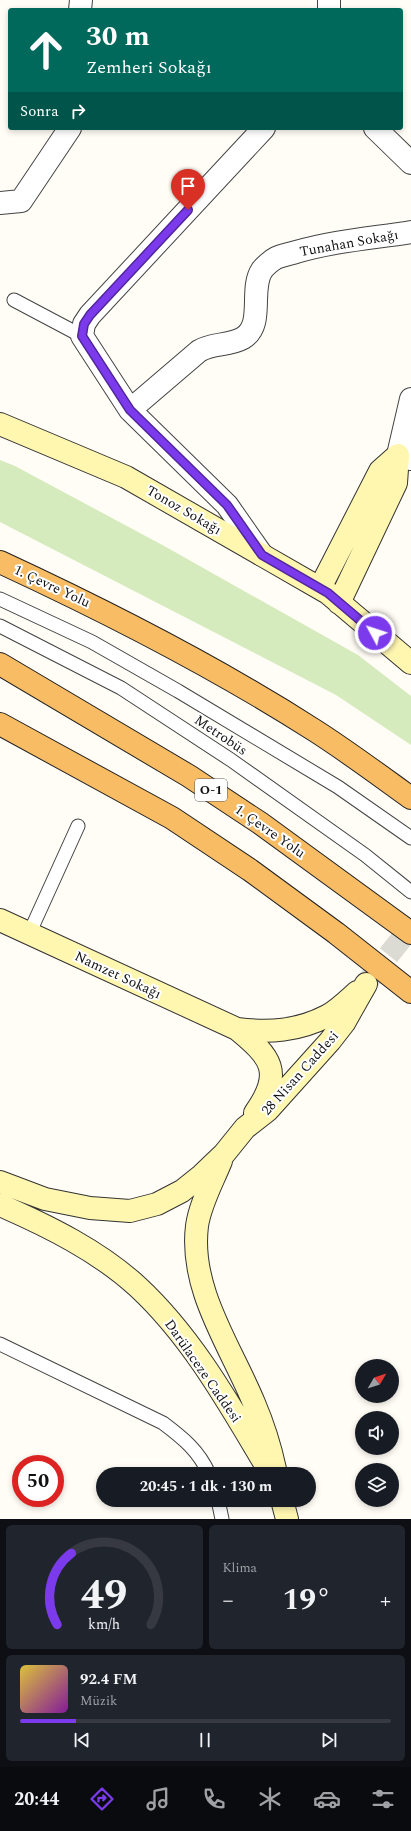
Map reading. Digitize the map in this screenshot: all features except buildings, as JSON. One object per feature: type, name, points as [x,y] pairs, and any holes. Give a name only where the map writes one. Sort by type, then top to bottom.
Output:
[{"type":"highway","name":"1. Çevre Yolu","points":[[0,562],[85,601],[249,690],[315,731],[411,798]]},
{"type":"highway","name":"1. Çevre Yolu","points":[[0,664],[189,776],[260,823],[411,932]]},
{"type":"highway","points":[[0,724],[178,823],[263,879],[336,933],[411,992]]},
{"type":"main road","name":"Tonoz Sokağı","points":[[0,424],[126,477],[320,588],[411,663]]},
{"type":"main road","points":[[320,588],[380,471],[405,457]]},
{"type":"main road","points":[[339,603],[396,483],[405,457]]},
{"type":"main road","name":"Namzet Sokağı","points":[[0,920],[237,1029],[255,1044],[267,1057],[272,1072],[267,1090],[258,1110],[245,1128]]},
{"type":"main road","name":"Namzet Sokağı","points":[[237,1029],[272,1032],[298,1027],[328,1015],[366,984]]},
{"type":"main road","name":"28 Nisan Caddesi","points":[[224,1154],[245,1128],[268,1110],[330,1041],[344,1023],[366,984]]},
{"type":"main road","points":[[0,1182],[44,1199],[90,1208],[130,1212],[157,1204],[182,1191],[202,1175],[224,1154]]},
{"type":"main road","points":[[224,1154],[202,1207],[197,1226],[196,1249],[200,1279],[209,1305],[254,1402],[269,1440],[275,1467]]},
{"type":"main road","name":"Darülaceze Caddesi","points":[[0,1205],[30,1218],[94,1253],[137,1287],[183,1338],[219,1388],[267,1467]]},
{"type":"main road","points":[[284,1507],[287,1519]]},
{"type":"street","points":[[0,202],[21,201],[69,130]]},
{"type":"street","points":[[262,130],[90,315],[84,324],[82,336],[130,410],[227,505],[262,555]]},
{"type":"street","points":[[377,130],[411,163]]},
{"type":"street","name":"Tunahan Sokağı","points":[[130,410],[206,346],[226,344],[242,338],[250,332],[254,319],[258,280],[262,270],[275,258],[314,247],[411,232]]},
{"type":"street","points":[[405,457],[411,399]]},
{"type":"lane","points":[[14,300],[82,336]]},
{"type":"lane","name":"Metrobüs","points":[[0,599],[92,642],[178,690],[338,787],[411,838]]},
{"type":"lane","name":"Metrobüs","points":[[0,626],[128,692],[250,774],[365,856],[411,892]]},
{"type":"lane","points":[[30,934],[78,826]]},
{"type":"lane","points":[[0,1344],[163,1424],[186,1439],[206,1467]]},
{"type":"lane","points":[[219,1507],[222,1519]]},
{"type":"green space","points":[[0,460],[15,466],[166,547],[358,655],[411,696],[411,745],[336,695],[0,522]]},
{"type":"tunnel","points":[[368,981],[411,927]]},
{"type":"route","points":[[188,210],[90,315],[84,324],[82,336],[130,410],[227,505],[262,555],[328,593],[375,633]]}]
